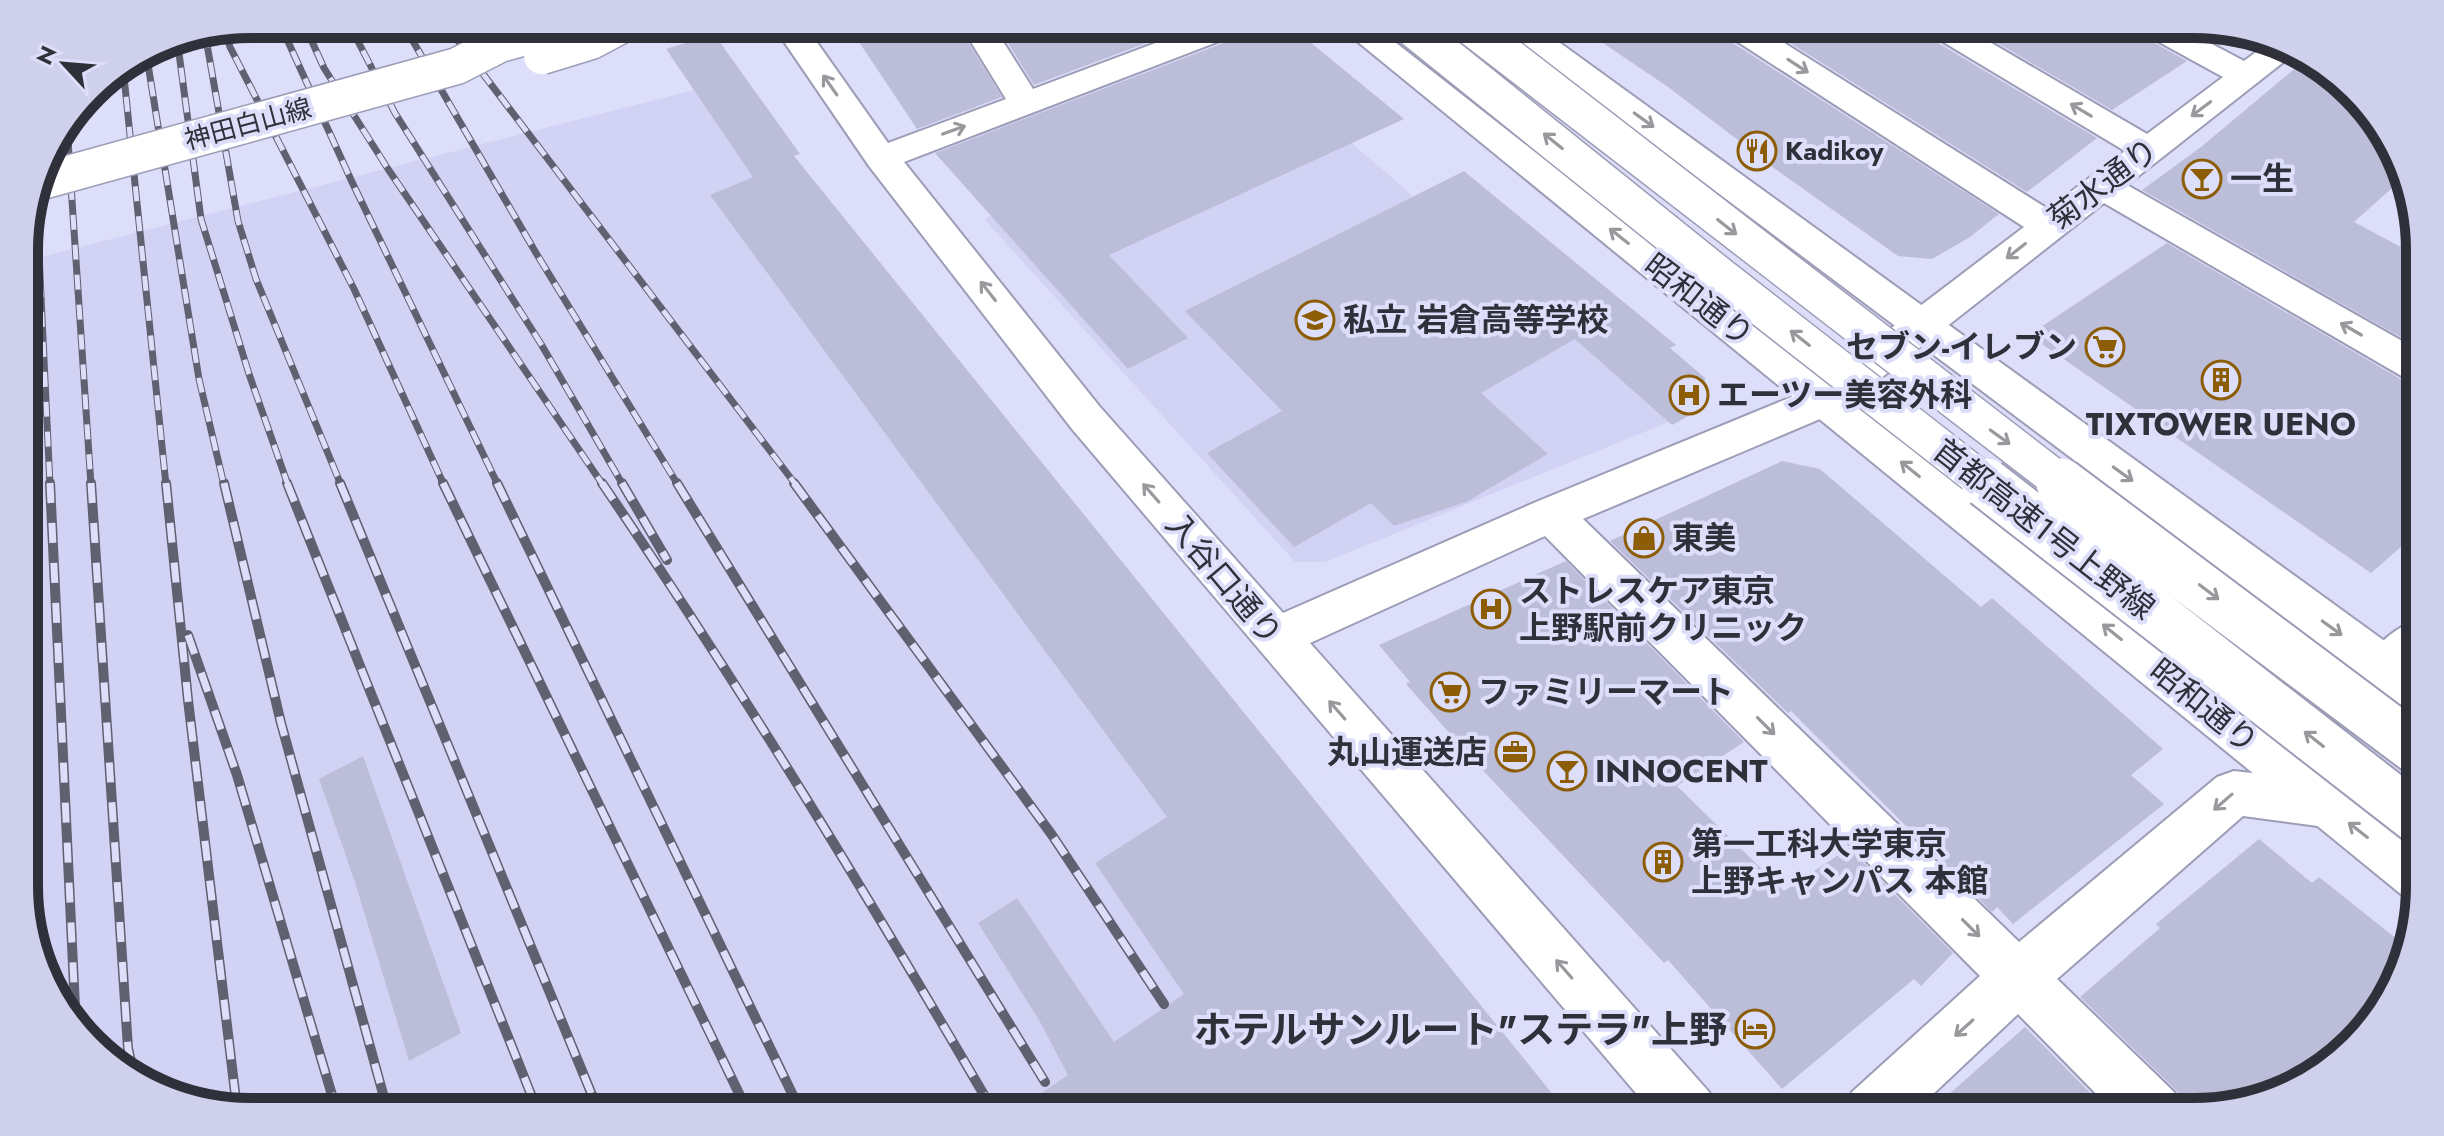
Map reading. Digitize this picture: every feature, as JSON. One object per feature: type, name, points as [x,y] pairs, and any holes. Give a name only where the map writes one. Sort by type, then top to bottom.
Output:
[{"type":"main road","name":"神田白山線","points":[[50,179],[457,66],[500,44],[521,38]]},
{"type":"main road","name":"神田白山線","points":[[457,66],[504,66],[566,50],[592,38]]},
{"type":"main road","name":"入谷口通り","points":[[798,38],[881,158],[1086,418],[1677,1098]]},
{"type":"main road","points":[[985,38],[1025,103]]},
{"type":"main road","points":[[881,158],[1198,38]]},
{"type":"main road","name":"昭和通り","points":[[1370,38],[2406,867]]},
{"type":"main road","name":"首都高速1号上野線","points":[[1424,38],[1730,283],[2406,810]]},
{"type":"main road","name":"首都高速1号上野線","points":[[1485,38],[1966,411],[2406,741]]},
{"type":"main road","points":[[1532,38],[2403,680]]},
{"type":"main road","points":[[1754,38],[2048,226]]},
{"type":"main road","points":[[1960,38],[2148,150]]},
{"type":"main road","points":[[2176,38],[2245,75]]},
{"type":"main road","name":"菊水通り","points":[[1274,638],[1551,514],[1825,400],[2274,54]]},
{"type":"main road","points":[[2101,186],[2406,361]]},
{"type":"main road","points":[[1551,514],[2140,1098]]},
{"type":"main road","points":[[1887,1098],[2019,977],[2234,793],[2325,804]]},
{"type":"shaded area","name":"私立 岩倉高等学校","points":[[1275,76],[1671,421],[1325,562],[1295,562],[984,219]]},
{"type":"shaded area","points":[[706,87],[1546,1098],[250,1098],[195,1091],[144,1070],[100,1036],[66,992],[45,941],[40,914],[38,258]]},
{"type":"building","points":[[701,38],[717,38],[800,154],[794,156],[1556,1098],[1034,1098],[1068,1075],[1039,1020],[978,923],[1017,898],[1114,1042],[1184,994],[1095,863],[1167,817],[710,195],[753,177],[666,49]]},
{"type":"building","points":[[856,38],[966,38],[1002,97],[917,129]]},
{"type":"building","points":[[1005,38],[1160,38],[1034,85]]},
{"type":"building","points":[[1237,38],[1305,38],[1404,119],[1109,255],[1188,338],[1128,369],[935,153]]},
{"type":"building","points":[[1596,38],[1725,38],[1999,214],[1970,237],[1932,259],[1898,256],[1740,144],[1668,87]]},
{"type":"building","points":[[1782,38],[1930,38],[2097,138],[2027,192]]},
{"type":"building","points":[[1989,38],[2145,38],[2187,61],[2112,110]]},
{"type":"building","points":[[2299,65],[2344,100],[2378,144],[2396,185],[2354,222],[2406,250],[2406,340],[2142,190],[2201,147]]},
{"type":"building","points":[[1464,171],[1676,345],[1670,348],[1705,378],[1706,406],[1672,425],[1575,339],[1481,393],[1548,454],[1466,502],[1394,526],[1371,503],[1294,547],[1207,453],[1282,411],[1185,311]]},
{"type":"building","name":"TIXTOWER UENO","points":[[2167,243],[2406,382],[2406,542],[2371,573],[2029,335]]},
{"type":"building","points":[[1782,461],[1820,469],[1981,607],[1992,598],[2163,749],[2131,775],[2164,804],[2013,924],[1997,907],[1992,912],[1791,711],[1788,713],[1610,541]]},
{"type":"building","points":[[1566,561],[1744,742],[1677,786],[1784,891],[1849,848],[1953,953],[1921,986],[1914,979],[1782,1089],[1668,960],[1664,963],[1476,763],[1406,684],[1410,682],[1379,645]]},
{"type":"building","points":[[363,756],[461,1033],[409,1061],[355,882],[319,779]]},
{"type":"building","points":[[2259,839],[2312,883],[2319,877],[2399,941],[2378,992],[2344,1036],[2323,1054],[2300,1070],[2249,1091],[2208,1098],[2179,1098],[2176,1090],[2080,997],[2160,928],[2156,924]]},
{"type":"building","points":[[2025,1027],[2095,1098],[1945,1098]]},
{"type":"railway","points":[[286,38],[498,485]]},
{"type":"railway","points":[[310,38],[324,68],[388,169],[603,485]]},
{"type":"railway","points":[[356,38],[395,113],[541,344],[623,485]]},
{"type":"railway","points":[[411,38],[536,253],[678,485]]},
{"type":"railway","points":[[456,38],[796,485]]},
{"type":"railway","points":[[227,39],[354,289],[444,485]]},
{"type":"railway","points":[[207,43],[238,221],[256,279],[341,485]]},
{"type":"railway","points":[[179,50],[201,219],[249,374],[288,485]]},
{"type":"railway","points":[[148,65],[199,379],[224,485]]},
{"type":"railway","points":[[124,80],[166,485]]},
{"type":"railway","points":[[68,141],[91,485]]},
{"type":"railway","points":[[38,235],[50,485]]},
{"type":"railway","points":[[50,483],[75,1005]]},
{"type":"railway","points":[[91,483],[131,1061]]},
{"type":"railway","points":[[166,483],[188,700],[236,1097]]},
{"type":"railway","points":[[224,483],[281,723],[384,1098]]},
{"type":"railway","points":[[287,483],[532,1098]]},
{"type":"railway","points":[[340,483],[593,1098]]},
{"type":"railway","points":[[443,483],[741,1098]]},
{"type":"railway","points":[[497,483],[794,1098]]},
{"type":"railway","points":[[602,483],[803,794],[986,1098]]},
{"type":"railway","points":[[622,483],[667,560]]},
{"type":"railway","points":[[677,483],[1045,1082]]},
{"type":"railway","points":[[794,483],[1052,835],[1164,1004]]},
{"type":"railway","points":[[188,635],[237,775],[333,1098]]},
{"type":"place","name":"Kadikoy","points":[[1757,151]]},
{"type":"place","name":"一生","points":[[2202,179]]},
{"type":"place","name":"私立 岩倉高等学校","points":[[1315,320]]},
{"type":"place","name":"セブン-イレブン","points":[[2105,347]]},
{"type":"place","name":"TIXTOWER UENO","points":[[2221,380]]},
{"type":"place","name":"エーツー美容外科","points":[[1689,395]]},
{"type":"place","name":"東美","points":[[1644,538]]},
{"type":"place","name":"ストレスケア東京 上野駅前クリニック","points":[[1491,609]]},
{"type":"place","name":"ファミリーマート","points":[[1450,692]]},
{"type":"place","name":"丸山運送店","points":[[1515,752]]},
{"type":"place","name":"INNOCENT","points":[[1567,771]]},
{"type":"place","name":"第一工科大学東京 上野キャンパス 本館","points":[[1663,862]]},
{"type":"place","name":"ホテルサンルート\"ステラ\"上野","points":[[1755,1029]]}]
